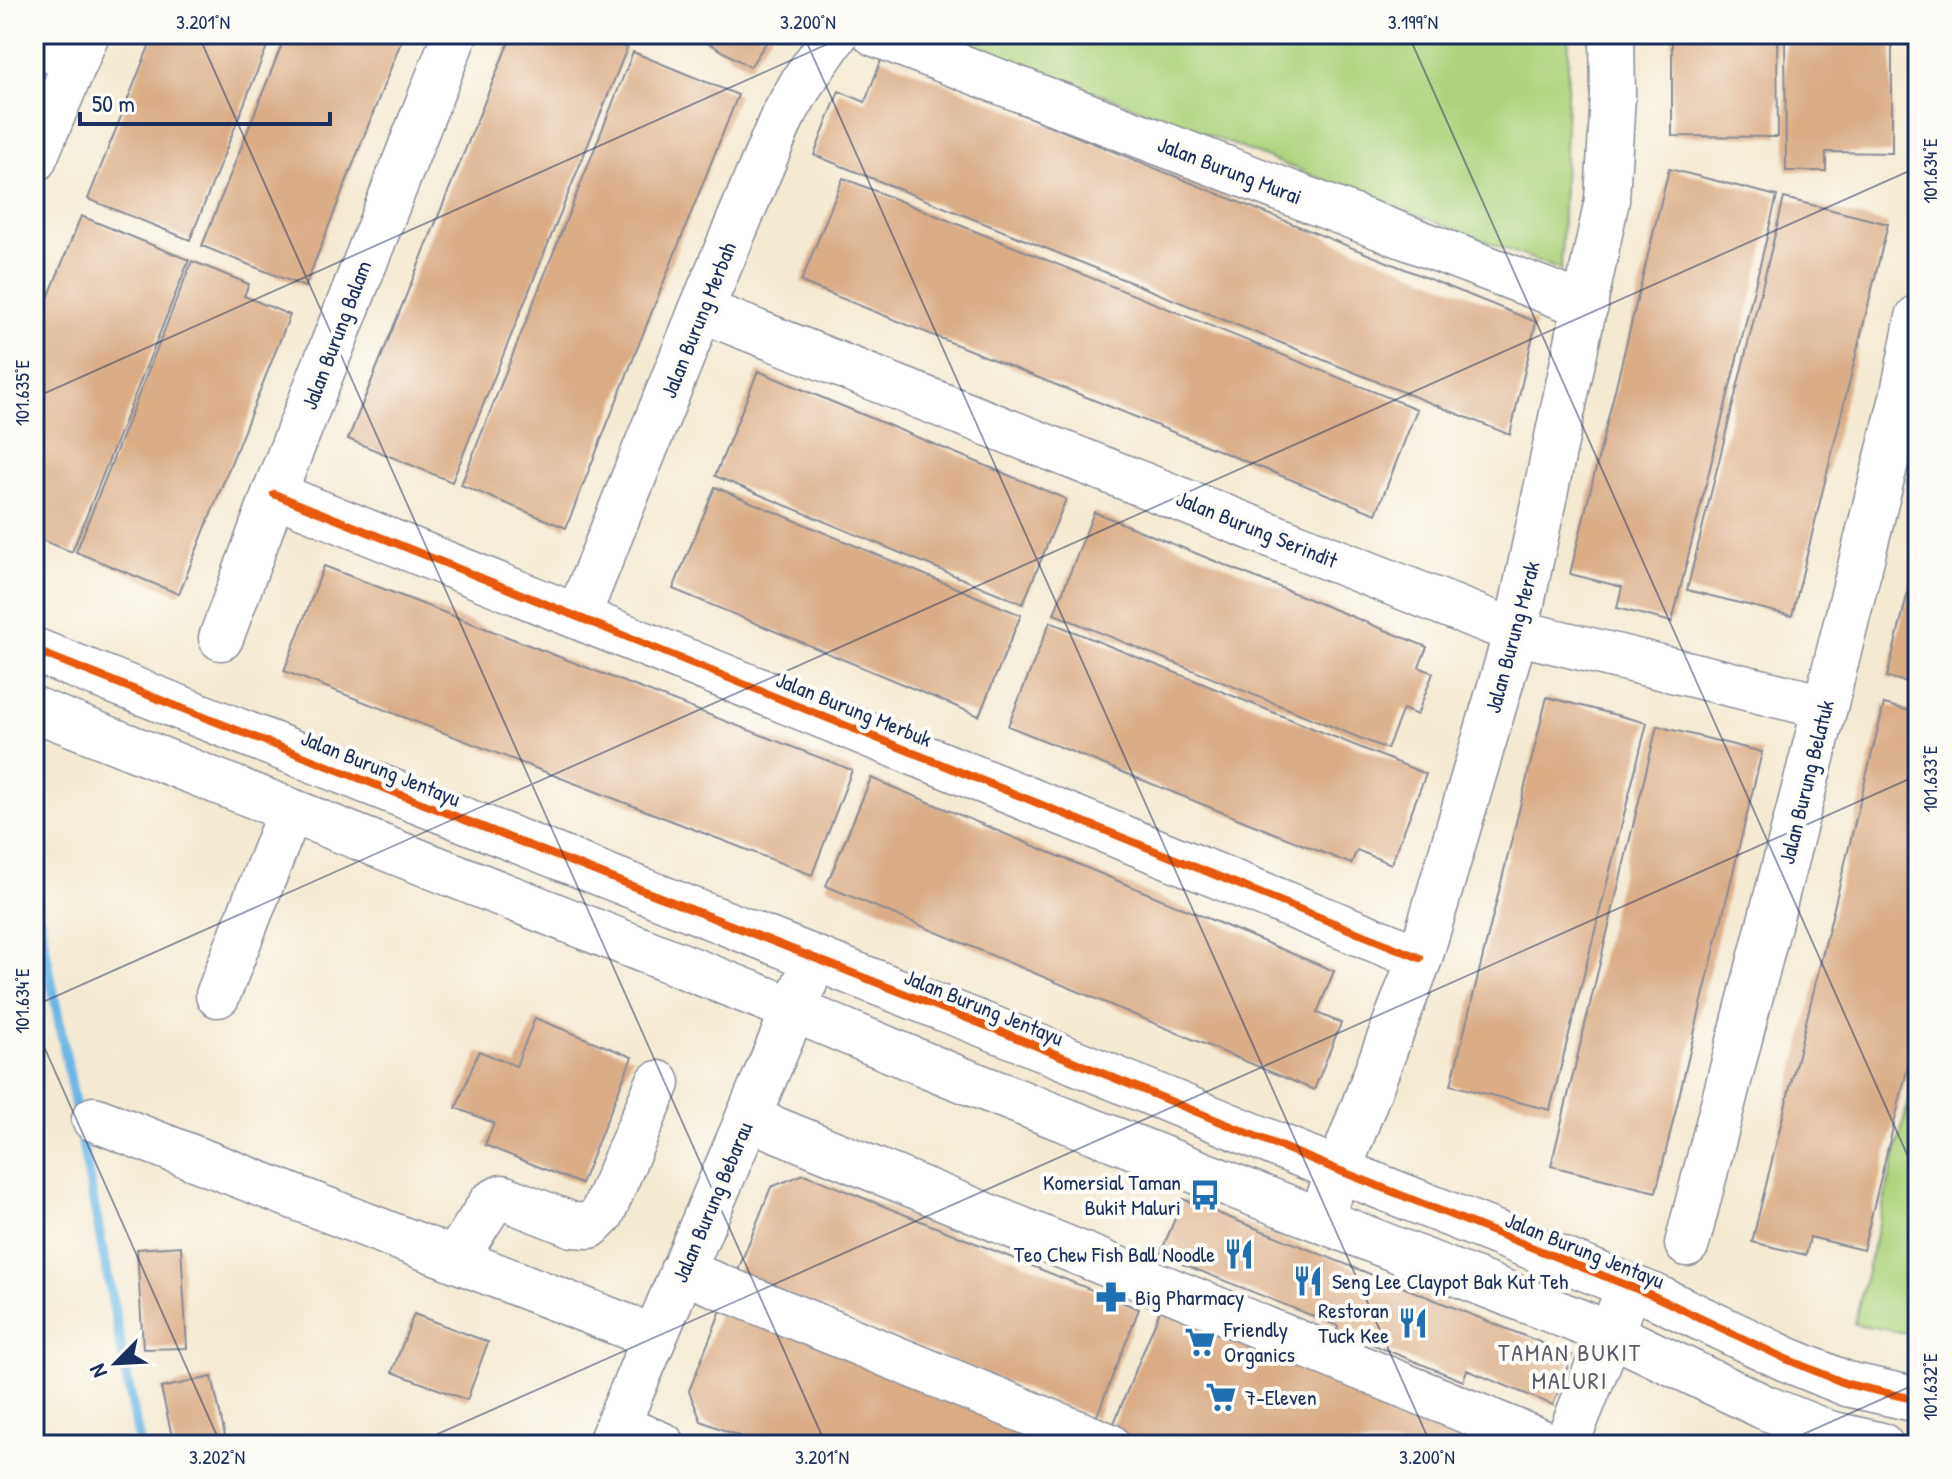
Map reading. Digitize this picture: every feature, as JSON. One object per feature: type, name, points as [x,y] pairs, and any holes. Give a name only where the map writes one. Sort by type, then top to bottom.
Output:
[{"type":"street","name":"Jalan Burung Balam","points":[[221,638],[274,494],[455,34]]},
{"type":"street","name":"Jalan Burung Merbah","points":[[578,616],[782,118],[836,34]]},
{"type":"street","name":"Jalan Burung Murai","points":[[875,34],[1586,306]]},
{"type":"street","name":"Jalan Burung Merak","points":[[1321,1219],[1420,958],[1516,632],[1607,200],[1613,95],[1612,34]]},
{"type":"street","points":[[34,43],[82,47],[34,160]]},
{"type":"street","name":"Jalan Burung Serindit","points":[[701,310],[1516,632],[1825,707]]},
{"type":"street","name":"Jalan Burung Belatuk","points":[[1687,1244],[1902,398],[1918,317]]},
{"type":"street","name":"Jalan Burung Merbuk","points":[[274,494],[1420,958]]},
{"type":"street","name":"Jalan Burung Jentayu","points":[[34,650],[1012,1036],[1630,1286],[1847,1384],[1918,1400]]},
{"type":"street","points":[[34,709],[948,1074],[1611,1334],[1764,1407],[1829,1433],[1881,1445]]},
{"type":"street","points":[[218,995],[290,811]]},
{"type":"street","name":"Jalan Burung Bebarau","points":[[613,1436],[815,960]]},
{"type":"street","points":[[455,1259],[491,1203],[502,1197],[573,1225],[590,1226],[602,1214],[658,1083]]},
{"type":"street","points":[[748,1118],[1550,1445]]},
{"type":"street","points":[[94,1119],[654,1337]]},
{"type":"street","points":[[682,1271],[1108,1445]]},
{"type":"street","points":[[1566,1445],[1630,1286]]},
{"type":"street","points":[[613,1436],[663,1445]]},
{"type":"green space","points":[[943,34],[1569,34],[1561,270]]},
{"type":"green space","points":[[1918,1063],[1918,1335],[1854,1324]]},
{"type":"building","points":[[154,34],[272,34],[190,240],[88,199]]},
{"type":"building","points":[[286,34],[404,34],[305,287],[202,246]]},
{"type":"building","points":[[512,34],[592,34],[627,48],[452,482],[348,439]]},
{"type":"building","points":[[693,34],[772,34],[750,67]]},
{"type":"building","points":[[1672,34],[1777,34],[1778,137],[1672,136]]},
{"type":"building","points":[[1785,34],[1892,34],[1892,153],[1826,152],[1826,171],[1786,171]]},
{"type":"building","points":[[633,52],[738,95],[566,528],[461,485]]},
{"type":"building","points":[[882,58],[1536,322],[1510,435],[814,155],[839,91],[865,102]]},
{"type":"building","points":[[1669,169],[1777,196],[1672,622],[1617,608],[1622,587],[1570,574]]},
{"type":"building","points":[[843,178],[1417,409],[1376,514],[801,282]]},
{"type":"building","points":[[1784,198],[1888,224],[1792,616],[1687,590]]},
{"type":"building","points":[[81,216],[189,260],[72,552],[34,537],[34,333]]},
{"type":"building","points":[[192,261],[249,284],[244,296],[290,315],[179,594],[76,552]]},
{"type":"building","points":[[758,371],[1066,499],[1023,604],[715,476]]},
{"type":"building","points":[[715,487],[1021,615],[979,716],[673,589]]},
{"type":"building","points":[[1094,512],[1427,647],[1419,667],[1433,673],[1417,715],[1403,709],[1387,749],[1054,614]]},
{"type":"building","points":[[1918,555],[1918,685],[1887,677]]},
{"type":"building","points":[[324,566],[852,770],[812,875],[284,671]]},
{"type":"building","points":[[1050,622],[1426,774],[1391,864],[1357,850],[1351,864],[1008,726]]},
{"type":"building","points":[[1547,697],[1647,723],[1550,1110],[1451,1085]]},
{"type":"building","points":[[1884,704],[1918,713],[1918,1026],[1863,1250],[1810,1237],[1806,1255],[1752,1242]]},
{"type":"building","points":[[1657,726],[1762,752],[1656,1192],[1551,1166]]},
{"type":"building","points":[[871,778],[1334,971],[1317,1013],[1341,1023],[1314,1090],[826,886]]},
{"type":"building","points":[[535,1018],[632,1057],[581,1184],[485,1145],[494,1123],[456,1108],[479,1051],[516,1066]]},
{"type":"building","points":[[804,1174],[1139,1309],[1096,1418],[737,1273],[771,1187]]},
{"type":"building","points":[[1183,1199],[1572,1355],[1553,1405],[1467,1370],[1463,1381],[1337,1330],[1338,1326],[1160,1255]]},
{"type":"building","points":[[181,1246],[187,1348],[143,1349],[137,1249]]},
{"type":"building","points":[[725,1300],[1083,1445],[761,1445],[701,1421],[689,1391]]},
{"type":"building","points":[[1161,1308],[1498,1445],[1139,1445],[1110,1433]]},
{"type":"building","points":[[414,1314],[488,1342],[467,1400],[392,1372]]},
{"type":"building","points":[[212,1377],[227,1445],[174,1445],[161,1388]]},
{"type":"waterway","points":[[34,890],[140,1445]]},
{"type":"cycle path","points":[[274,494],[1420,958]]},
{"type":"cycle path","points":[[34,650],[1012,1036],[1654,1296],[1786,1359],[1847,1384],[1918,1400]]},
{"type":"place","name":"Komersial Taman Bukit Maluri","points":[[1205,1195]]},
{"type":"place","name":"Teo Chew Fish Ball Noodle","points":[[1239,1254]]},
{"type":"place","name":"Seng Lee Claypot Bak Kut Teh","points":[[1308,1281]]},
{"type":"place","name":"Big Pharmacy","points":[[1111,1297]]},
{"type":"place","name":"Restoran Tuck Kee","points":[[1413,1323]]},
{"type":"place","name":"Friendly Organics","points":[[1200,1342]]},
{"type":"place","name":"7-Eleven","points":[[1221,1397]]},
{"type":"district","name":"TAMAN BUKIT MALURI","points":[[1570,1367]]}]
